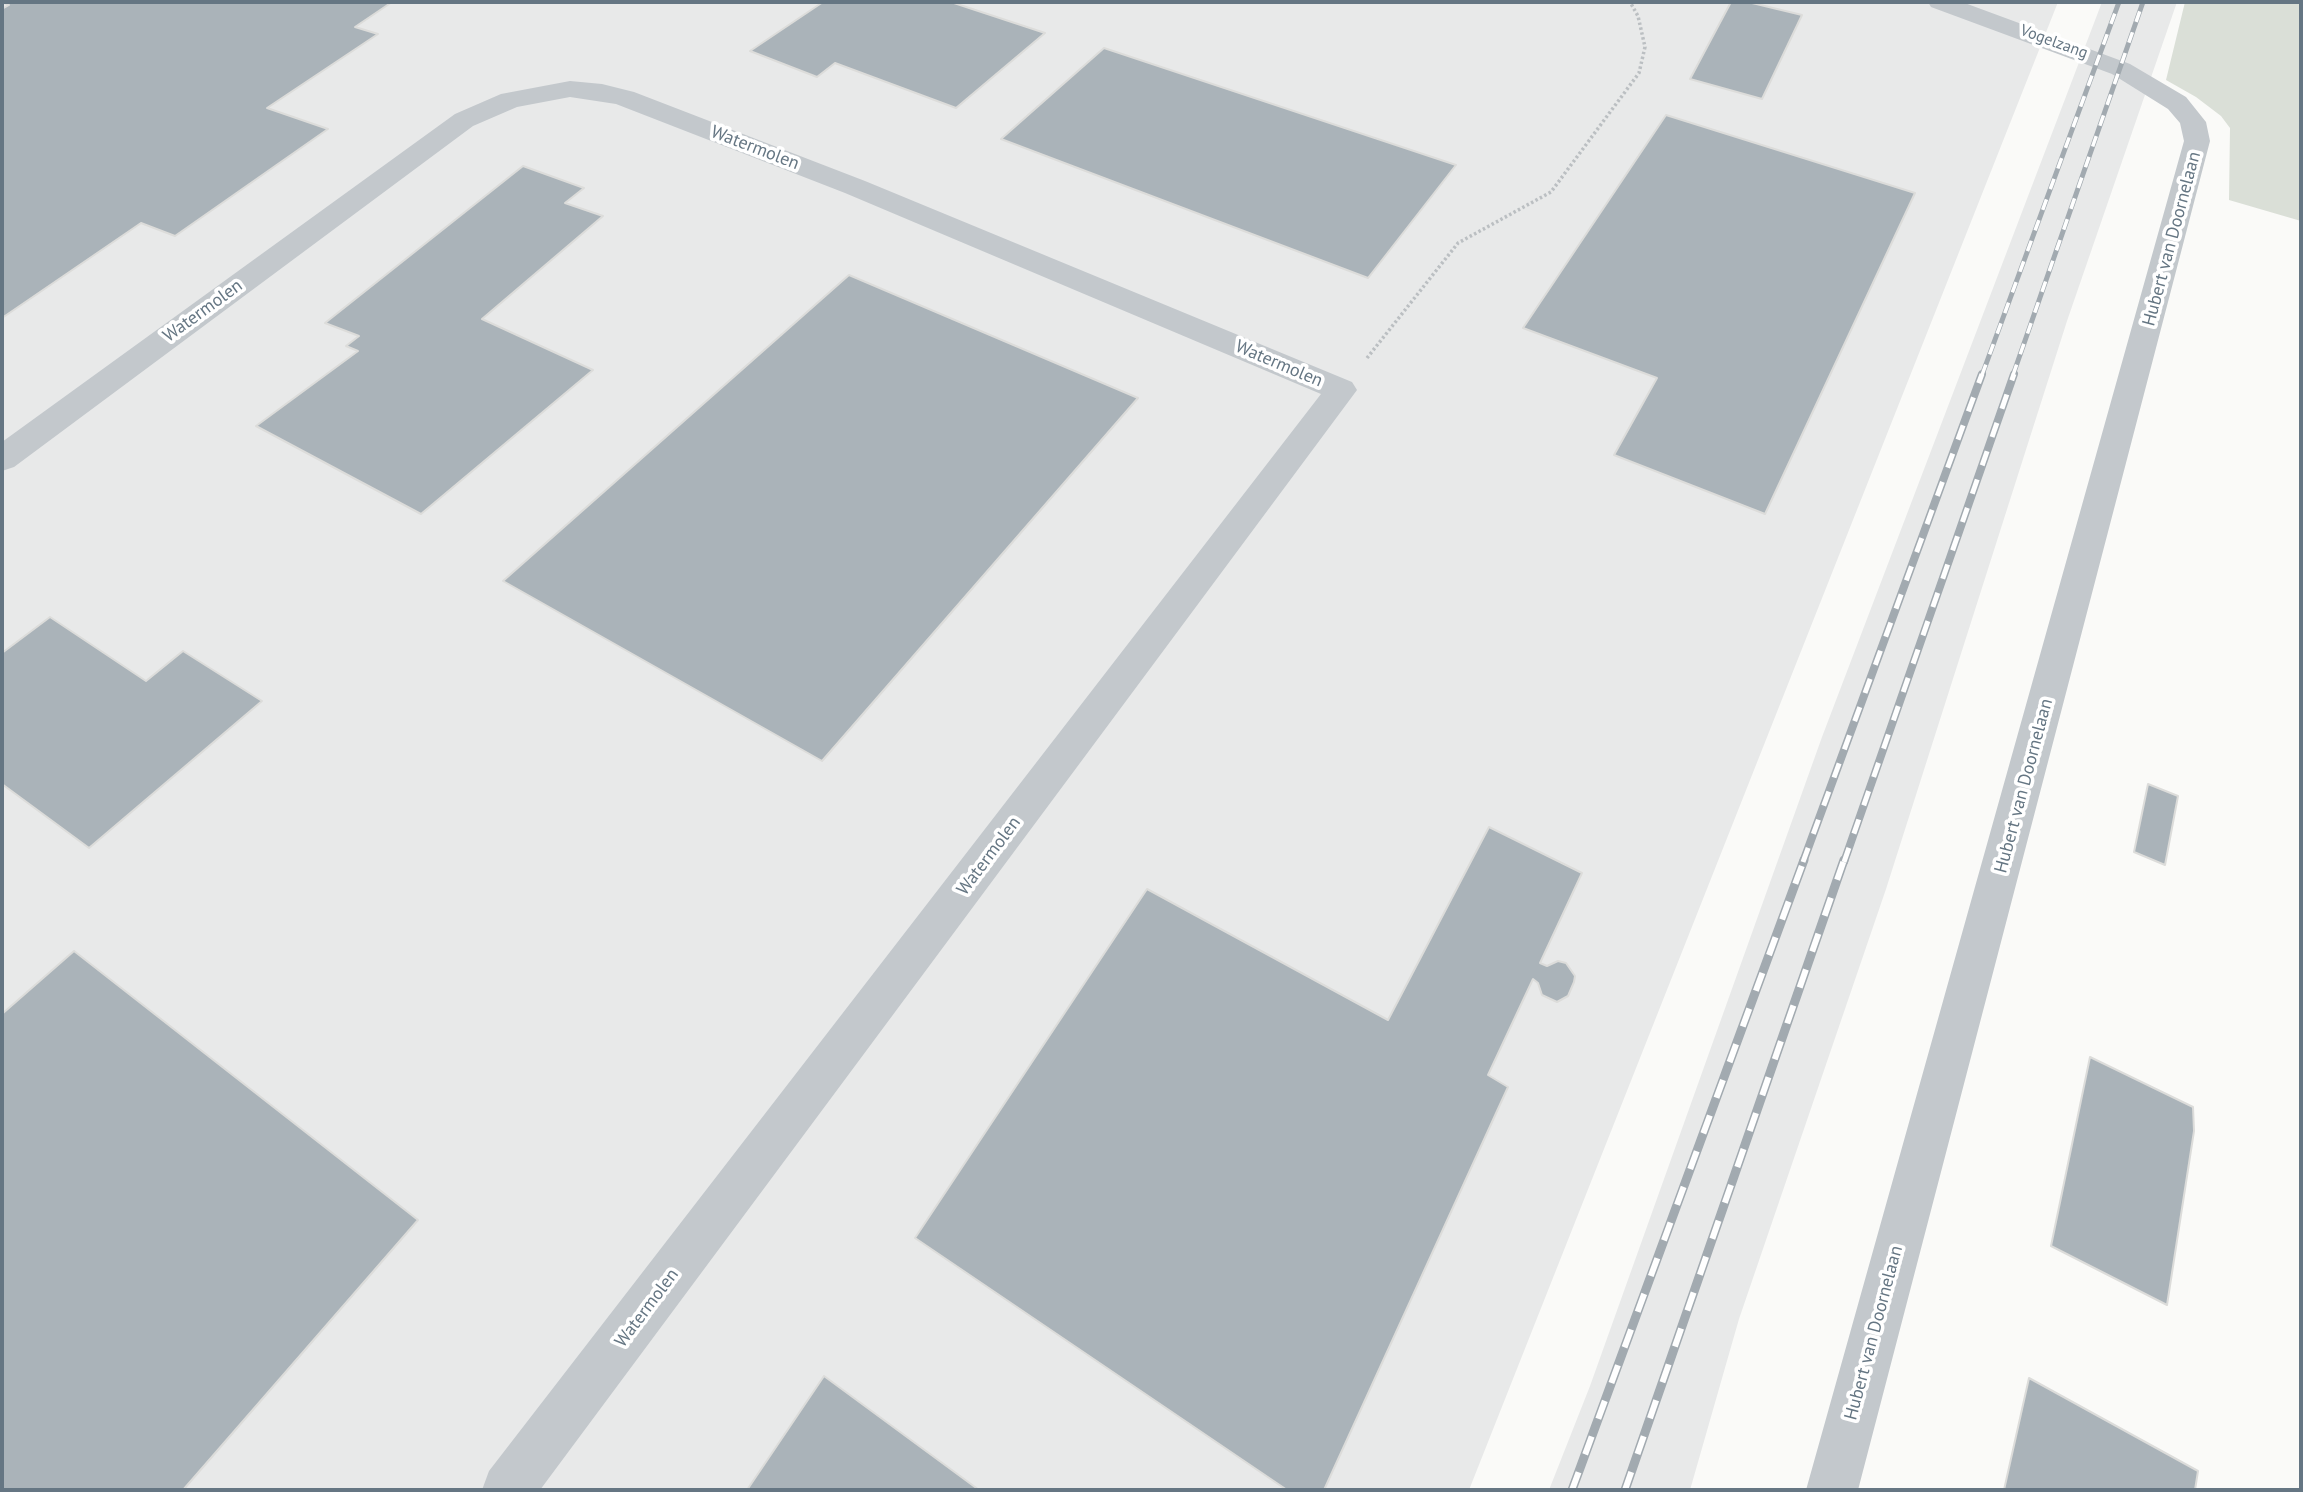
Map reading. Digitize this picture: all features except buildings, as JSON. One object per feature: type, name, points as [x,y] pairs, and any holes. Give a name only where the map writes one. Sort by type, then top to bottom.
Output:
[{"type":"street","name":"Vogelzang","points":[[1940,2],[2098,59],[2163,93]]},
{"type":"street","name":"Watermolen","points":[[2,459],[464,120],[510,100],[570,89],[602,92],[625,98],[829,177],[1341,390],[508,1490]]},
{"type":"street","name":"Hubert van Doornelaan","points":[[1832,1490],[2197,141],[2193,122],[2187,113],[2163,93]]},
{"type":"path","points":[[1341,390],[1458,243],[1551,192],[1639,73],[1644,47],[1638,16],[1630,2]]},
{"type":"shaded area","points":[[2,2],[2058,2],[1469,1490],[2,1490]]},
{"type":"shaded area","points":[[2102,2],[2177,2],[2067,321],[1886,889],[1739,1319],[1690,1490],[1549,1490],[1590,1386],[1822,737]]},
{"type":"shaded area","points":[[2185,2],[2301,2],[2301,221],[2229,200],[2230,128],[2221,116],[2196,97],[2166,80]]},
{"type":"railway","points":[[1982,375],[2119,2]]},
{"type":"railway","points":[[2013,375],[2143,2]]},
{"type":"railway","points":[[1803,862],[1982,374]]},
{"type":"railway","points":[[1844,862],[2014,374]]},
{"type":"railway","points":[[1572,1490],[1804,860]]},
{"type":"railway","points":[[1625,1490],[1844,860]]}]
